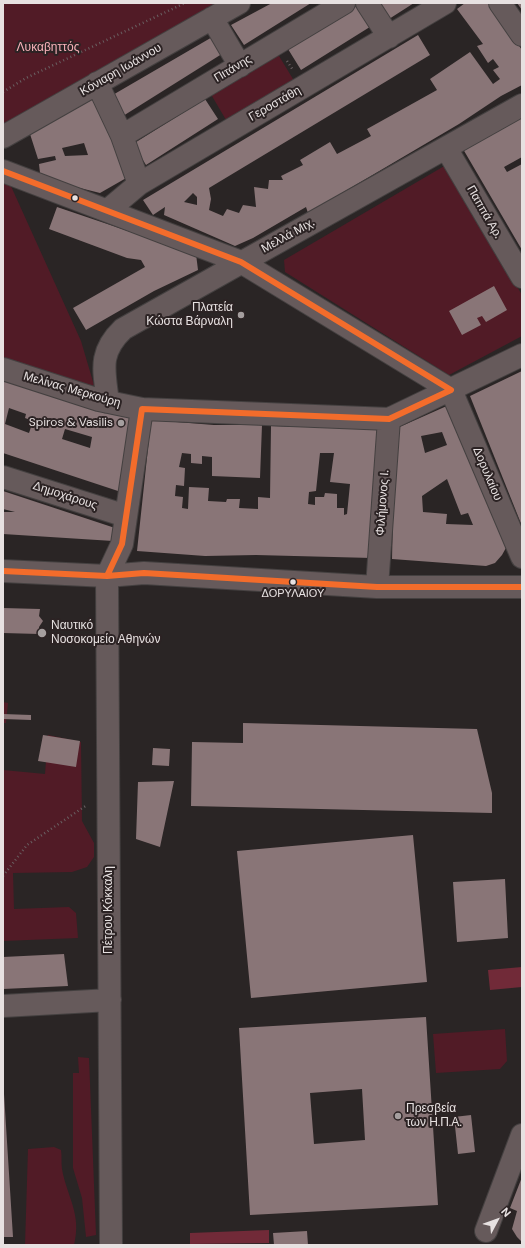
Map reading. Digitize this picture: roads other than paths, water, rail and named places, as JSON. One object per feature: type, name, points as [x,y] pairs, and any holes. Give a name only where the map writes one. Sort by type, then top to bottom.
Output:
[{"type":"street","name":"Κόνιαρη Ιωάννου","points":[[3,137],[238,3]]},
{"type":"street","name":"Πιτάνης","points":[[122,136],[344,3]]},
{"type":"street","points":[[367,3],[389,37]]},
{"type":"street","name":"Γεροστάθη","points":[[108,210],[140,184],[445,3]]},
{"type":"street","points":[[500,3],[522,35]]},
{"type":"street","points":[[212,18],[240,66]]},
{"type":"street","points":[[97,83],[122,136],[140,184]]},
{"type":"street","name":"Μελλά Μιχ.","points":[[108,402],[105,374],[107,349],[117,335],[124,329],[522,105]]},
{"type":"street","name":"Παππά Αρ.","points":[[446,148],[522,277]]},
{"type":"street","points":[[3,171],[241,262],[451,390]]},
{"type":"street","points":[[388,419],[522,355]]},
{"type":"street","name":"Μελίνας Μερκούρη","points":[[3,369],[108,402],[142,409],[388,419]]},
{"type":"street","name":"Δορυλαίου","points":[[451,390],[522,557]]},
{"type":"street","points":[[107,576],[122,544],[142,409]]},
{"type":"street","name":"Φιλήμονος Ι.","points":[[377,587],[388,419]]},
{"type":"street","name":"Δημοχάρους","points":[[3,477],[126,516]]},
{"type":"street","points":[[3,571],[107,576],[144,573],[377,587],[522,586]]},
{"type":"street","name":"Πέτρου Κόκκαλη","points":[[107,576],[111,1245]]},
{"type":"street","points":[[3,1006],[110,1000]]},
{"type":"street","points":[[486,1230],[522,1135]]},
{"type":"place","name":"Πλατεία Κώστα Βάρναλη","points":[[241,315]]},
{"type":"place","name":"Spiros & Vasilis","points":[[121,423]]},
{"type":"place","name":"ΔΟΡΥΛΑΙΟΥ","points":[[293,582]]},
{"type":"place","name":"Ναυτικό Νοσοκομείο Αθηνών","points":[[42,633]]},
{"type":"place","name":"Πρεσβεία των Η.Π.Α.","points":[[398,1116]]},
{"type":"park label","name":"Λυκαβηττός","points":[[48,48]]}]
